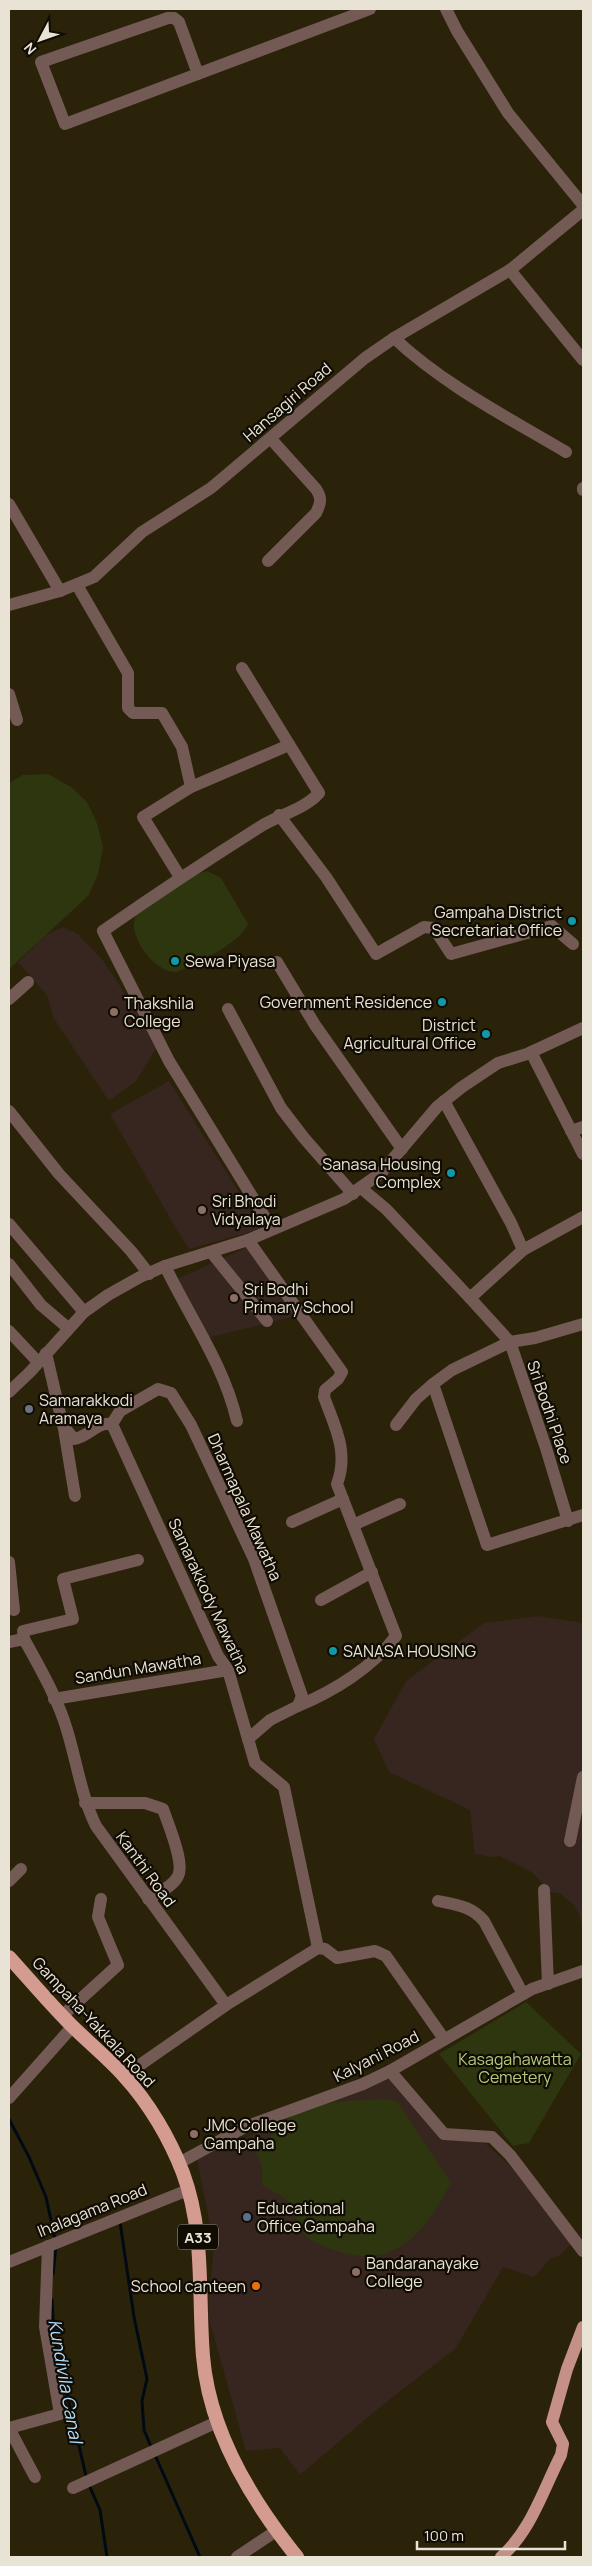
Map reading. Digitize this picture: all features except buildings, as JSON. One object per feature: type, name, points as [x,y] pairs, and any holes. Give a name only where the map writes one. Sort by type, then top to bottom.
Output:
[{"type":"highway","name":"Gampaha-Yakkala Road","points":[[9,1957],[73,2026],[124,2076],[146,2103],[179,2163],[188,2190],[200,2257],[203,2356],[208,2396],[217,2422],[250,2494],[297,2557]]},
{"type":"main road","points":[[501,2557],[510,2549],[530,2522],[560,2455],[563,2444],[552,2422],[566,2369],[583,2327]]},
{"type":"street","points":[[198,74],[179,22],[174,18],[158,21],[41,62],[65,124],[198,74],[368,9]]},
{"type":"street","points":[[446,9],[457,31],[508,113],[583,205]]},
{"type":"street","name":"Hansagiri Road","points":[[9,605],[77,585],[103,570],[142,532],[211,488],[271,439],[327,388],[394,338],[510,270],[583,210]]},
{"type":"street","points":[[510,270],[583,360]]},
{"type":"street","points":[[394,338],[411,354],[467,394],[566,452]]},
{"type":"street","points":[[268,561],[316,513],[320,504],[320,496],[316,489],[271,439]]},
{"type":"street","points":[[9,504],[60,591]]},
{"type":"street","points":[[77,585],[128,673],[128,708],[133,713],[162,713],[182,747],[191,787]]},
{"type":"street","points":[[242,668],[319,793],[315,798],[279,815],[180,877],[103,930],[169,1061],[272,1229]]},
{"type":"street","points":[[9,694],[17,720]]},
{"type":"street","points":[[180,877],[143,817],[191,787],[289,745]]},
{"type":"street","points":[[279,815],[326,877],[376,954],[424,927],[434,928],[451,954],[552,926],[574,944]]},
{"type":"street","points":[[277,962],[315,1025],[402,1149]]},
{"type":"street","points":[[9,999],[28,982]]},
{"type":"street","points":[[228,1009],[281,1108],[304,1138],[357,1191],[386,1209],[510,1342]]},
{"type":"street","points":[[9,1392],[84,1312],[108,1295],[166,1266],[248,1240],[303,1218],[357,1191],[381,1172],[444,1102],[498,1064],[531,1052],[583,1028]]},
{"type":"street","points":[[531,1052],[577,1129],[583,1154]]},
{"type":"street","points":[[444,1102],[511,1223],[523,1250]]},
{"type":"street","points":[[9,1111],[59,1174],[131,1251],[149,1274]]},
{"type":"street","points":[[470,1298],[523,1250],[583,1217]]},
{"type":"street","points":[[9,1224],[84,1312]]},
{"type":"street","points":[[248,1240],[342,1372],[338,1379],[325,1390],[324,1397],[340,1441],[343,1469],[337,1484],[396,1636],[390,1644],[327,1694],[270,1720],[248,1739]]},
{"type":"street","points":[[211,1252],[267,1321]]},
{"type":"street","points":[[9,1264],[41,1305],[68,1328]]},
{"type":"street","points":[[166,1266],[185,1308],[220,1368],[232,1398],[237,1421]]},
{"type":"street","points":[[396,1425],[416,1399],[452,1370],[510,1342],[535,1338],[583,1324]]},
{"type":"street","points":[[9,1331],[42,1357],[63,1426],[75,1496]]},
{"type":"street","name":"Sri Bodhi Place","points":[[510,1342],[546,1448],[568,1521]]},
{"type":"street","points":[[433,1384],[487,1545],[583,1515]]},
{"type":"street","name":"Dharmapala Mawatha","points":[[112,1424],[120,1411],[158,1389],[171,1393],[191,1425],[254,1559],[302,1696],[298,1706]]},
{"type":"street","points":[[63,1426],[74,1439],[106,1423],[112,1424]]},
{"type":"street","name":"Samarakkody Mawatha","points":[[112,1424],[218,1656],[228,1670],[255,1763],[284,1787],[318,1948]]},
{"type":"street","points":[[292,1522],[343,1500]]},
{"type":"street","points":[[353,1525],[400,1504]]},
{"type":"street","points":[[9,1642],[24,1639],[23,1631],[73,1619],[63,1579],[138,1560]]},
{"type":"street","points":[[9,1562],[14,1610]]},
{"type":"street","points":[[321,1600],[372,1572]]},
{"type":"street","name":"Kanthi Road","points":[[24,1639],[41,1668],[67,1729],[85,1803],[96,1826],[226,2005]]},
{"type":"street","name":"Sandun Mawatha","points":[[54,1698],[228,1670]]},
{"type":"street","points":[[570,1841],[583,1776]]},
{"type":"street","points":[[85,1803],[145,1803],[163,1809],[181,1865],[178,1876],[171,1884],[148,1899]]},
{"type":"street","points":[[9,1881],[20,1869]]},
{"type":"street","points":[[544,1890],[548,1984]]},
{"type":"street","points":[[63,2015],[118,1965],[98,1917],[101,1899]]},
{"type":"street","points":[[438,1901],[463,1906],[476,1911],[484,1921],[523,1994]]},
{"type":"street","points":[[124,2076],[226,2005],[318,1948],[326,1949],[337,1958],[375,1951],[386,1956],[444,2039]]},
{"type":"street","name":"Kalyani Road","points":[[179,2163],[245,2127],[333,2096],[390,2071],[523,1994],[583,1972]]},
{"type":"street","points":[[9,2098],[73,2026]]},
{"type":"street","points":[[390,2071],[444,2134],[492,2137],[510,2155],[583,2251]]},
{"type":"street","name":"Ihalagama Road","points":[[9,2262],[188,2190]]},
{"type":"street","points":[[35,2477],[9,2428],[60,2414],[45,2327],[48,2246]]},
{"type":"street","points":[[73,2488],[217,2422]]},
{"type":"street","points":[[237,2557],[276,2531]]},
{"type":"shaded area","points":[[63,927],[78,934],[104,962],[145,1024],[156,1048],[136,1081],[109,1101],[53,1017],[47,995],[18,962],[46,935]]},
{"type":"shaded area","points":[[169,1081],[260,1229],[189,1249],[184,1242],[110,1114]]},
{"type":"shaded area","name":"Sri Bodhi Primary School","points":[[250,1246],[296,1316],[207,1338],[175,1280]]},
{"type":"shaded area","points":[[538,1616],[583,1623],[583,1933],[579,1914],[574,1905],[561,1894],[550,1892],[533,1873],[500,1856],[492,1857],[475,1854],[470,1810],[389,1772],[374,1739],[406,1681],[484,1623]]},
{"type":"shaded area","name":"Bandaranayake College","points":[[389,2075],[437,2131],[486,2144],[511,2167],[571,2244],[559,2256],[551,2258],[534,2277],[503,2267],[456,2348],[380,2407],[300,2475],[280,2448],[246,2451],[208,2315],[214,2244],[197,2159]]},
{"type":"green space","points":[[48,774],[71,787],[87,802],[97,823],[103,847],[98,874],[88,896],[9,969],[9,783],[23,775]]},
{"type":"green space","points":[[207,871],[221,878],[248,924],[236,939],[217,952],[177,972],[168,971],[151,959],[138,941],[134,921],[137,913],[198,874]]},
{"type":"green space","name":"Kasagahawatta Cemetery","points":[[526,2002],[581,2054],[529,2143],[513,2146],[439,2054]]},
{"type":"green space","points":[[383,2099],[397,2101],[451,2183],[432,2215],[409,2240],[396,2249],[381,2255],[363,2256],[343,2253],[318,2244],[301,2231],[288,2201],[262,2185],[262,2167],[256,2152],[278,2127],[297,2113],[320,2105],[345,2101]]},
{"type":"waterway","name":"Kundivila Canal","points":[[9,2119],[29,2157],[46,2197],[55,2239]]},
{"type":"waterway","points":[[120,2222],[134,2317],[147,2379],[142,2401],[144,2430],[152,2449]]},
{"type":"waterway","name":"Kundivila Canal","points":[[53,2274],[56,2245]]},
{"type":"waterway","name":"Kundivila Canal","points":[[52,2300],[54,2339],[87,2480]]},
{"type":"waterway","points":[[155,2455],[200,2557]]},
{"type":"waterway","name":"Kundivila Canal","points":[[89,2485],[100,2510],[107,2557]]},
{"type":"place","name":"Gampaha District Secretariat Office","points":[[572,921]]},
{"type":"place","name":"Sewa Piyasa","points":[[175,961]]},
{"type":"place","name":"Government Residence","points":[[442,1002]]},
{"type":"place","name":"Thakshila College","points":[[114,1012]]},
{"type":"place","name":"District Agricultural Office","points":[[486,1034]]},
{"type":"place","name":"Sanasa Housing Complex","points":[[451,1173]]},
{"type":"place","name":"Sri Bhodi Vidyalaya","points":[[202,1210]]},
{"type":"place","name":"Sri Bodhi Primary School","points":[[234,1298]]},
{"type":"place","name":"Samarakkodi Aramaya","points":[[29,1409]]},
{"type":"place","name":"SANASA HOUSING","points":[[333,1651]]},
{"type":"place","name":"JMC College Gampaha","points":[[194,2134]]},
{"type":"place","name":"Educational Office Gampaha","points":[[247,2217]]},
{"type":"place","name":"Bandaranayake College","points":[[356,2272]]},
{"type":"place","name":"School canteen","points":[[256,2286]]}]
